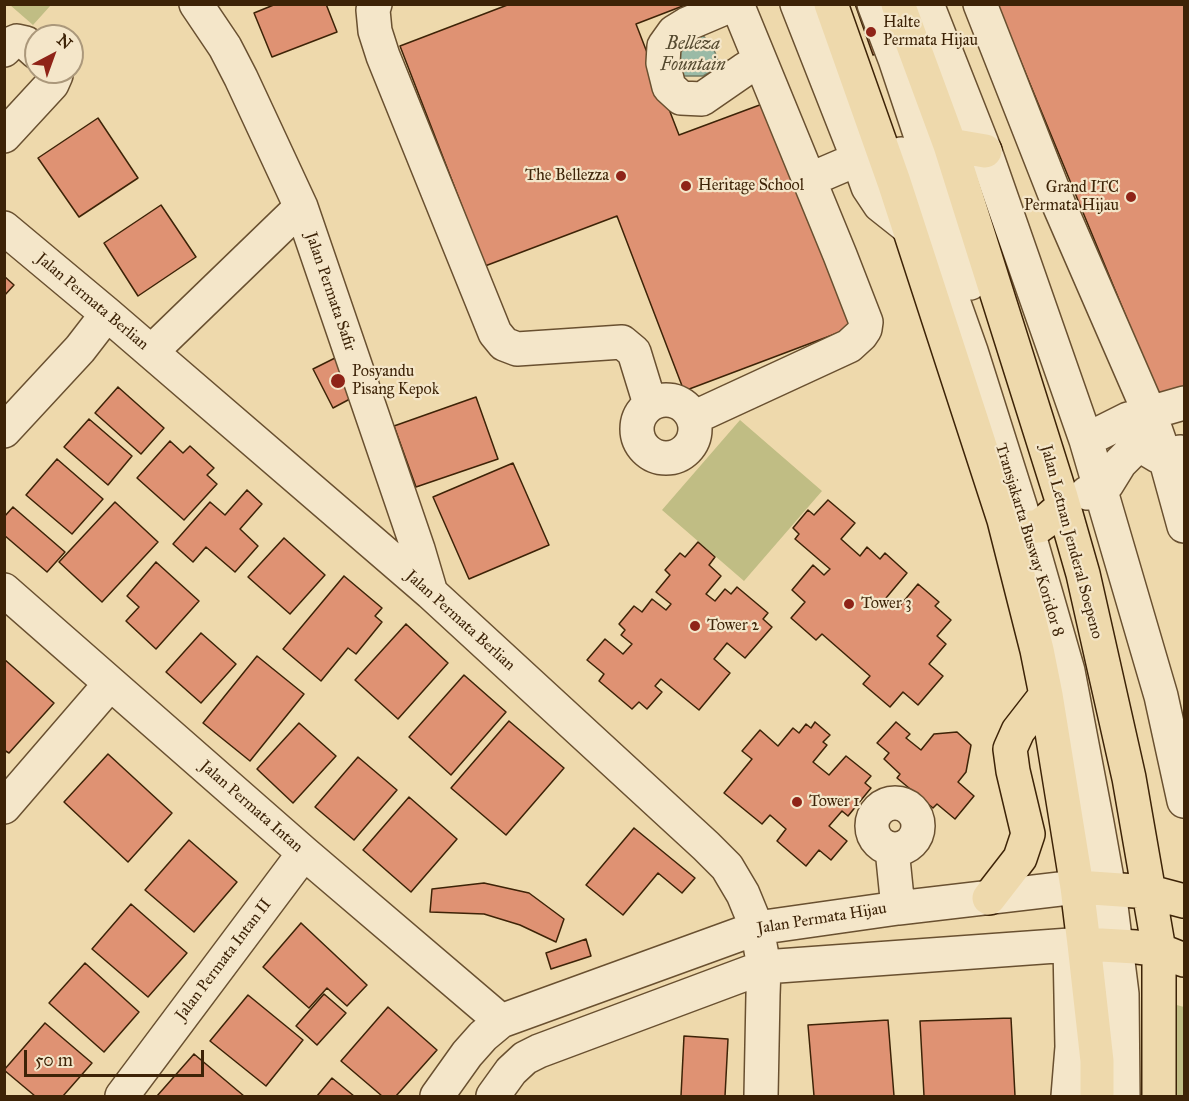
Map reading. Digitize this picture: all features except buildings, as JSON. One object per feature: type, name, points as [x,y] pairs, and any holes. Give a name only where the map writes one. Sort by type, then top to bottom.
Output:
[{"type":"main road","name":"Jalan Letnan Jenderal Soepeno","points":[[831,4],[909,228],[1040,514],[1083,574],[1127,767],[1129,891],[1125,949],[1097,1060],[1097,1096]]},
{"type":"main road","name":"Jalan Letnan Jenderal Soepeno","points":[[898,4],[950,145],[1040,514],[1037,650],[1077,887],[1125,949],[1159,1096]]},
{"type":"main road","points":[[950,145],[985,151]]},
{"type":"main road","points":[[989,898],[1020,858],[1028,834],[1010,749],[1018,731],[1046,695]]},
{"type":"main road","name":"Jalan Permata Hijau","points":[[1077,887],[1129,891],[1185,901]]},
{"type":"street","name":"Jalan Permata Safir","points":[[196,4],[225,47],[236,68],[301,207],[431,593]]},
{"type":"street","points":[[375,4],[373,10],[375,30],[383,56],[495,333],[504,344],[518,349],[622,342],[634,352],[650,404]]},
{"type":"street","points":[[693,418],[849,346],[865,329],[866,322],[815,194],[760,60],[735,4],[687,24],[674,32],[664,46],[663,63],[669,87],[681,98],[702,99],[760,60]]},
{"type":"street","points":[[797,4],[863,173],[880,205],[909,228]]},
{"type":"street","name":"Transjakarta Busway Koridor 8","points":[[846,4],[971,351],[1040,514]]},
{"type":"street","name":"Transjakarta Busway Koridor 8","points":[[874,4],[964,262],[1040,514]]},
{"type":"street","points":[[927,4],[985,151],[1086,440],[1161,696],[1185,801]]},
{"type":"street","points":[[980,4],[1059,205],[1150,414],[1175,454],[1185,526]]},
{"type":"street","points":[[4,50],[17,41],[24,43]]},
{"type":"street","points":[[4,136],[52,84]]},
{"type":"street","points":[[815,194],[863,173]]},
{"type":"street","points":[[1016,242],[1059,205]]},
{"type":"street","points":[[151,352],[301,207]]},
{"type":"street","name":"Jalan Permata Berlian","points":[[4,228],[431,593],[727,867],[743,894],[758,928],[765,967],[761,1096]]},
{"type":"street","points":[[4,431],[80,350],[107,314]]},
{"type":"street","points":[[659,400],[670,400],[688,409],[696,428],[694,438],[682,454],[672,458],[652,456],[638,441],[636,430],[638,420],[642,411],[650,404],[659,400]]},
{"type":"street","points":[[1086,440],[1128,419],[1185,403]]},
{"type":"street","points":[[1040,514],[1101,490],[1120,462],[1132,451],[1143,447],[1158,456],[1175,454]]},
{"type":"street","name":"Jalan Permata Intan","points":[[4,590],[304,853],[501,1021]]},
{"type":"street","points":[[4,807],[110,684]]},
{"type":"street","points":[[892,849],[898,908]]},
{"type":"street","name":"Jalan Permata Intan II","points":[[122,1096],[304,853]]},
{"type":"street","name":"Jalan Permata Hijau","points":[[437,1096],[467,1054],[501,1021],[758,928],[898,908],[1077,887]]},
{"type":"street","points":[[1123,1096],[1122,994],[1129,891]]},
{"type":"street","points":[[494,1096],[511,1071],[525,1058],[539,1051],[765,967],[1125,949]]},
{"type":"street","points":[[1068,1096],[1072,1047],[1125,949]]},
{"type":"street","points":[[1125,949],[1143,1096]]},
{"type":"shaded area","points":[[10,5],[51,5],[32,24]]},
{"type":"shaded area","points":[[740,420],[822,491],[744,581],[662,510]]},
{"type":"shaded area","points":[[1173,1004],[1184,1007],[1184,1096],[1171,1096]]},
{"type":"water","name":"Belleza Fountain","points":[[700,32],[713,47],[720,66],[703,76],[681,76],[669,56]]},
{"type":"place","name":"Halte Permata Hijau","points":[[871,32]]},
{"type":"place","name":"The Bellezza","points":[[621,176]]},
{"type":"place","name":"Heritage School","points":[[686,186]]},
{"type":"place","name":"Grand ITC Permata Hijau","points":[[1131,197]]},
{"type":"place","name":"Posyandu Pisang Kepok","points":[[338,381]]},
{"type":"place","name":"Tower 3","points":[[849,604]]},
{"type":"place","name":"Tower 2","points":[[695,626]]},
{"type":"place","name":"Tower 1","points":[[797,802]]}]
